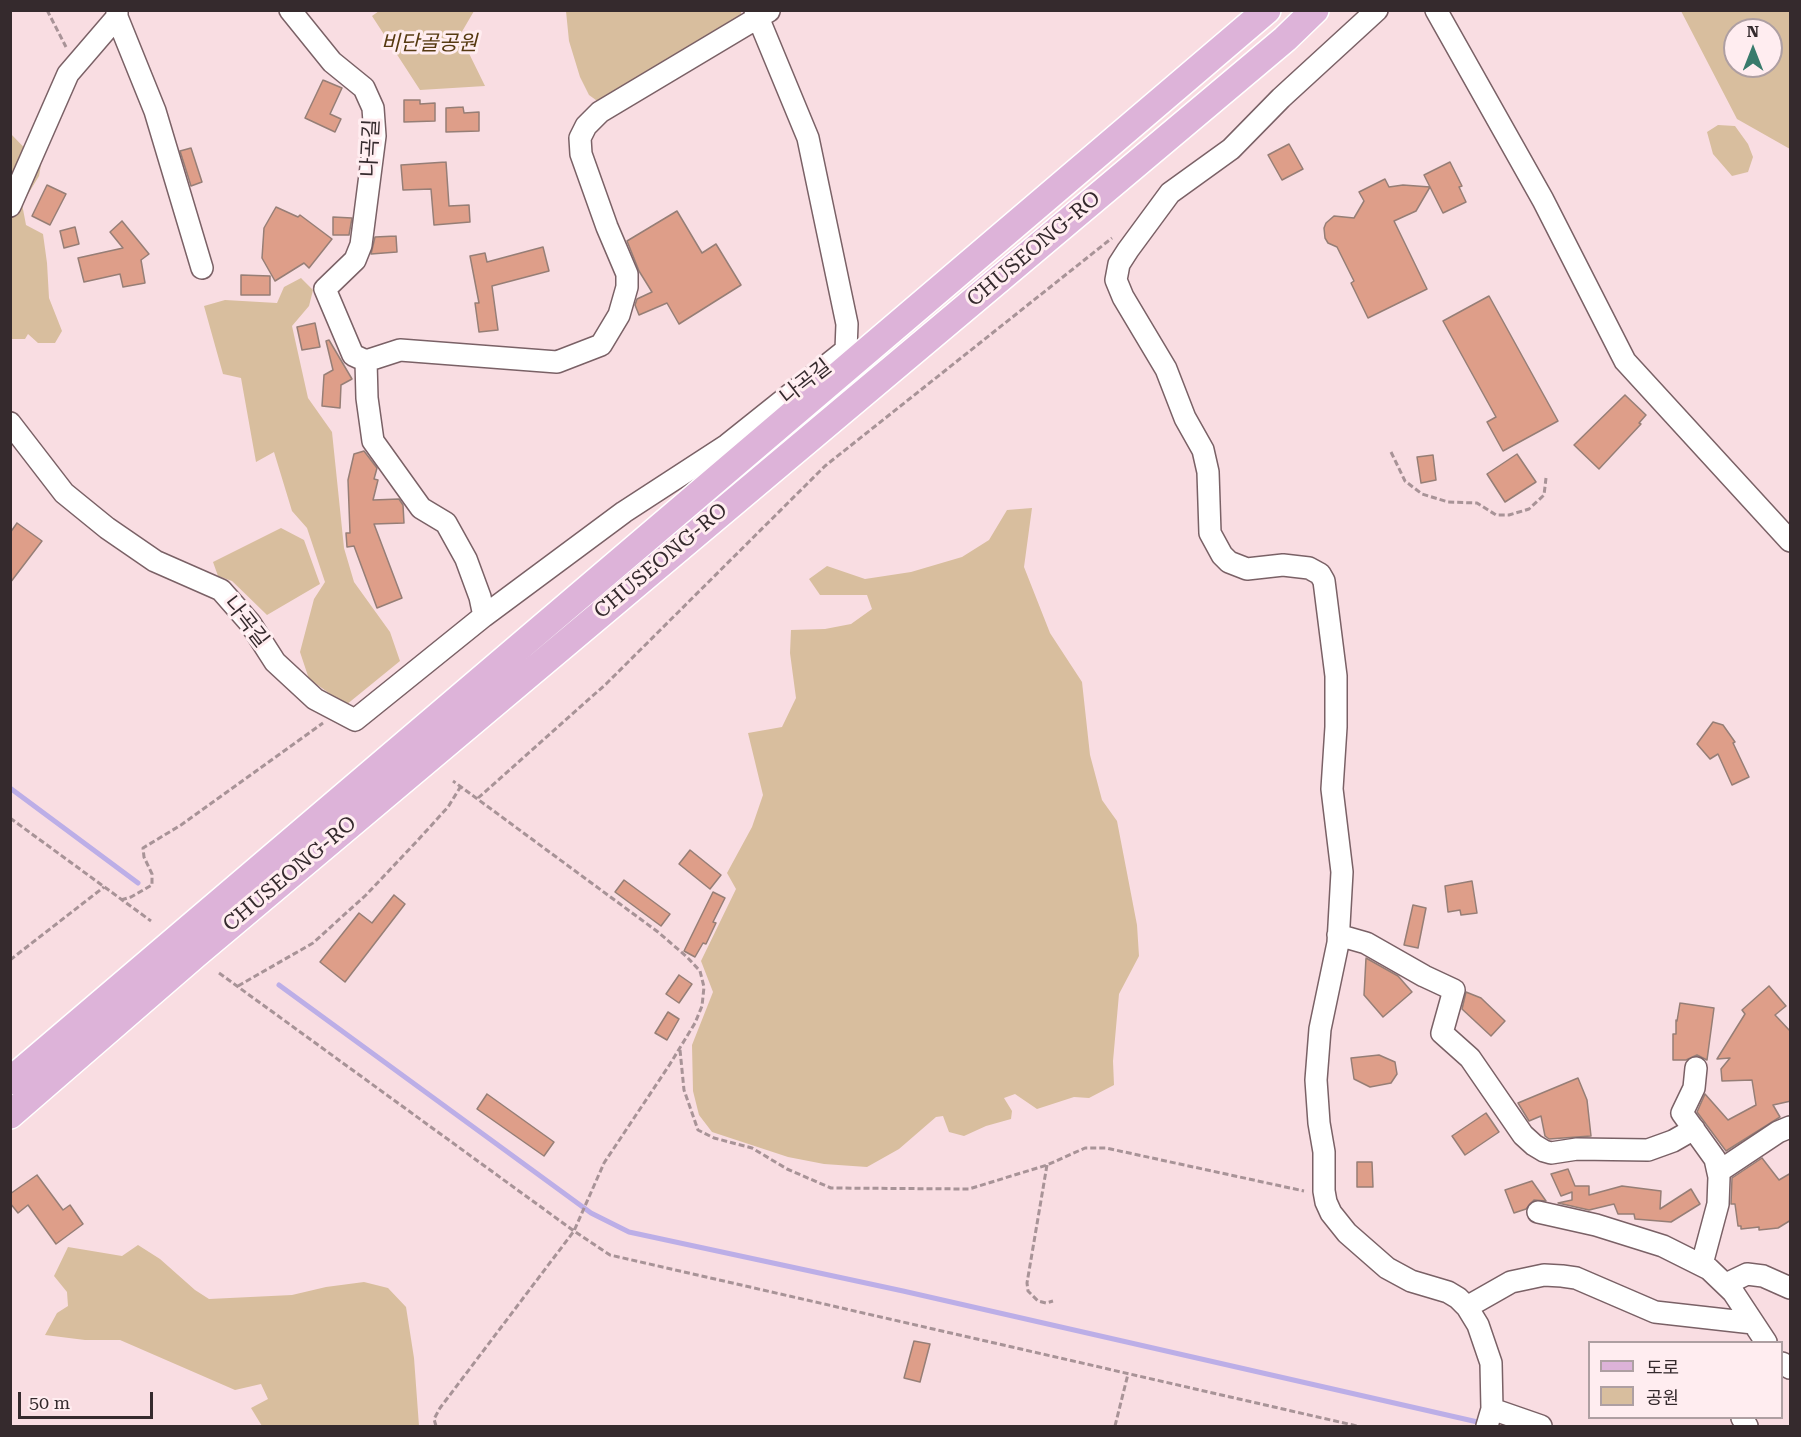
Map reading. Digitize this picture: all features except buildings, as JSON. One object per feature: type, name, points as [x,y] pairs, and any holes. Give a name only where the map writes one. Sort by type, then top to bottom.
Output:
[{"type":"main road","name":"CHUSEONG-RO","points":[[10,1081],[1037,204],[1268,10]]},
{"type":"main road","name":"CHUSEONG-RO","points":[[10,1115],[205,946],[1285,39],[1315,10]]},
{"type":"street","name":"나곡길","points":[[10,423],[64,493],[107,528],[155,561],[221,590],[250,623],[275,662],[315,699],[355,720],[484,616],[624,512],[727,445],[846,350],[847,324],[808,138],[761,13],[600,112],[586,126],[580,138],[581,153],[603,217],[627,274],[627,287],[619,315],[601,345],[557,362],[400,350],[366,362],[353,355],[325,289],[355,260],[361,245],[375,136],[373,108],[364,88],[332,62],[290,10]]},
{"type":"street","points":[[1377,10],[1281,98],[1232,149],[1170,193],[1124,257],[1116,272],[1116,280],[1123,297],[1166,369],[1185,418],[1203,450],[1208,472],[1210,533],[1222,555],[1228,562],[1247,569],[1283,565],[1309,568],[1320,574],[1324,581],[1336,676],[1336,727],[1332,789],[1342,872],[1335,961],[1320,1029],[1316,1080],[1324,1152],[1326,1202],[1338,1224],[1379,1261],[1403,1278],[1448,1293],[1467,1306],[1478,1325],[1491,1363],[1489,1418],[1541,1426]]},
{"type":"street","points":[[1436,10],[1543,200],[1625,361],[1791,541]]},
{"type":"street","points":[[10,206],[68,74],[117,14],[155,111],[202,268]]},
{"type":"street","points":[[366,362],[373,441],[421,508],[446,523],[466,559],[480,597],[484,616]]},
{"type":"street","points":[[1338,935],[1366,943],[1454,990],[1442,1033],[1470,1058],[1523,1135],[1544,1151],[1551,1154],[1577,1149],[1648,1150],[1673,1141],[1694,1129]]},
{"type":"street","points":[[1696,1068],[1694,1088],[1682,1113],[1715,1159],[1719,1172],[1718,1204],[1702,1264]]},
{"type":"street","points":[[1719,1172],[1778,1132],[1791,1127]]},
{"type":"street","points":[[1538,1212],[1617,1231],[1663,1246],[1702,1264],[1726,1284],[1761,1336]]},
{"type":"street","points":[[1726,1284],[1747,1274],[1763,1276],[1791,1288]]},
{"type":"street","points":[[1467,1306],[1510,1282],[1544,1275],[1562,1276],[1576,1278],[1655,1312],[1761,1336]]},
{"type":"path","points":[[47,10],[76,64]]},
{"type":"path","points":[[478,798],[606,684],[825,466],[1114,236]]},
{"type":"path","points":[[1391,452],[1405,481],[1422,494],[1448,502],[1477,503],[1496,515],[1509,515],[1529,509],[1544,495],[1546,478]]},
{"type":"path","points":[[121,900],[152,885],[152,874],[144,857],[143,848],[181,825],[340,712]]},
{"type":"path","points":[[436,1426],[434,1419],[440,1408],[574,1231],[604,1163],[695,1023],[702,1006],[704,987],[700,971],[658,932],[453,781]]},
{"type":"path","points":[[238,986],[313,943],[388,872],[448,807],[461,786]]},
{"type":"path","points":[[10,818],[151,921]]},
{"type":"path","points":[[10,960],[104,887]]},
{"type":"path","points":[[219,973],[610,1255],[1357,1426]]},
{"type":"path","points":[[680,1048],[684,1090],[698,1130],[714,1138],[753,1148],[787,1169],[831,1188],[969,1189],[1047,1165],[1085,1148],[1106,1148],[1313,1193],[1324,1191]]},
{"type":"path","points":[[1047,1165],[1028,1291],[1038,1301],[1046,1303],[1053,1301]]},
{"type":"path","points":[[1115,1426],[1128,1374]]},
{"type":"green space","name":"비단골공원","points":[[379,11],[474,11],[460,35],[485,86],[420,90],[372,16]]},
{"type":"green space","points":[[566,11],[741,11],[741,19],[600,103],[589,95],[580,77],[569,41]]},
{"type":"green space","points":[[1681,11],[1790,11],[1790,149],[1737,119]]},
{"type":"green space","points":[[1718,125],[1735,126],[1748,144],[1753,157],[1748,172],[1732,176],[1713,154],[1707,132]]},
{"type":"green space","points":[[11,134],[41,165],[39,176],[22,204],[26,225],[43,234],[49,298],[62,331],[55,343],[38,343],[28,334],[25,339],[11,339]]},
{"type":"green space","points":[[301,278],[313,290],[309,306],[292,326],[308,398],[332,432],[344,548],[354,582],[390,632],[400,661],[346,705],[309,679],[300,652],[314,599],[325,582],[307,528],[292,511],[274,452],[256,462],[241,378],[223,374],[204,306],[225,300],[277,303],[284,287]]},
{"type":"green space","points":[[1032,508],[1024,567],[1050,633],[1082,682],[1090,755],[1102,800],[1117,821],[1137,925],[1139,956],[1119,994],[1113,1061],[1114,1085],[1089,1098],[1074,1097],[1037,1109],[1015,1094],[1004,1098],[1012,1111],[1011,1119],[986,1126],[964,1136],[949,1132],[943,1116],[936,1117],[899,1149],[867,1167],[824,1164],[788,1157],[712,1132],[699,1115],[693,1091],[692,1045],[713,992],[701,961],[736,889],[727,873],[752,827],[763,795],[748,733],[782,727],[796,698],[790,653],[791,630],[825,629],[851,624],[872,609],[867,595],[820,595],[809,579],[827,566],[865,579],[911,572],[962,557],[989,540],[1007,510]]},
{"type":"green space","points":[[281,528],[304,540],[320,584],[267,615],[232,581],[218,576],[213,562]]},
{"type":"green space","points":[[138,1245],[160,1259],[195,1290],[209,1299],[292,1295],[326,1287],[364,1282],[388,1288],[406,1307],[414,1358],[419,1426],[262,1426],[251,1408],[268,1399],[261,1384],[235,1390],[120,1340],[85,1340],[45,1335],[57,1313],[68,1306],[67,1292],[54,1276],[68,1247],[122,1256]]},
{"type":"waterway","points":[[10,788],[138,883]]},
{"type":"waterway","points":[[279,985],[591,1213],[629,1232],[903,1291],[1482,1423]]}]
